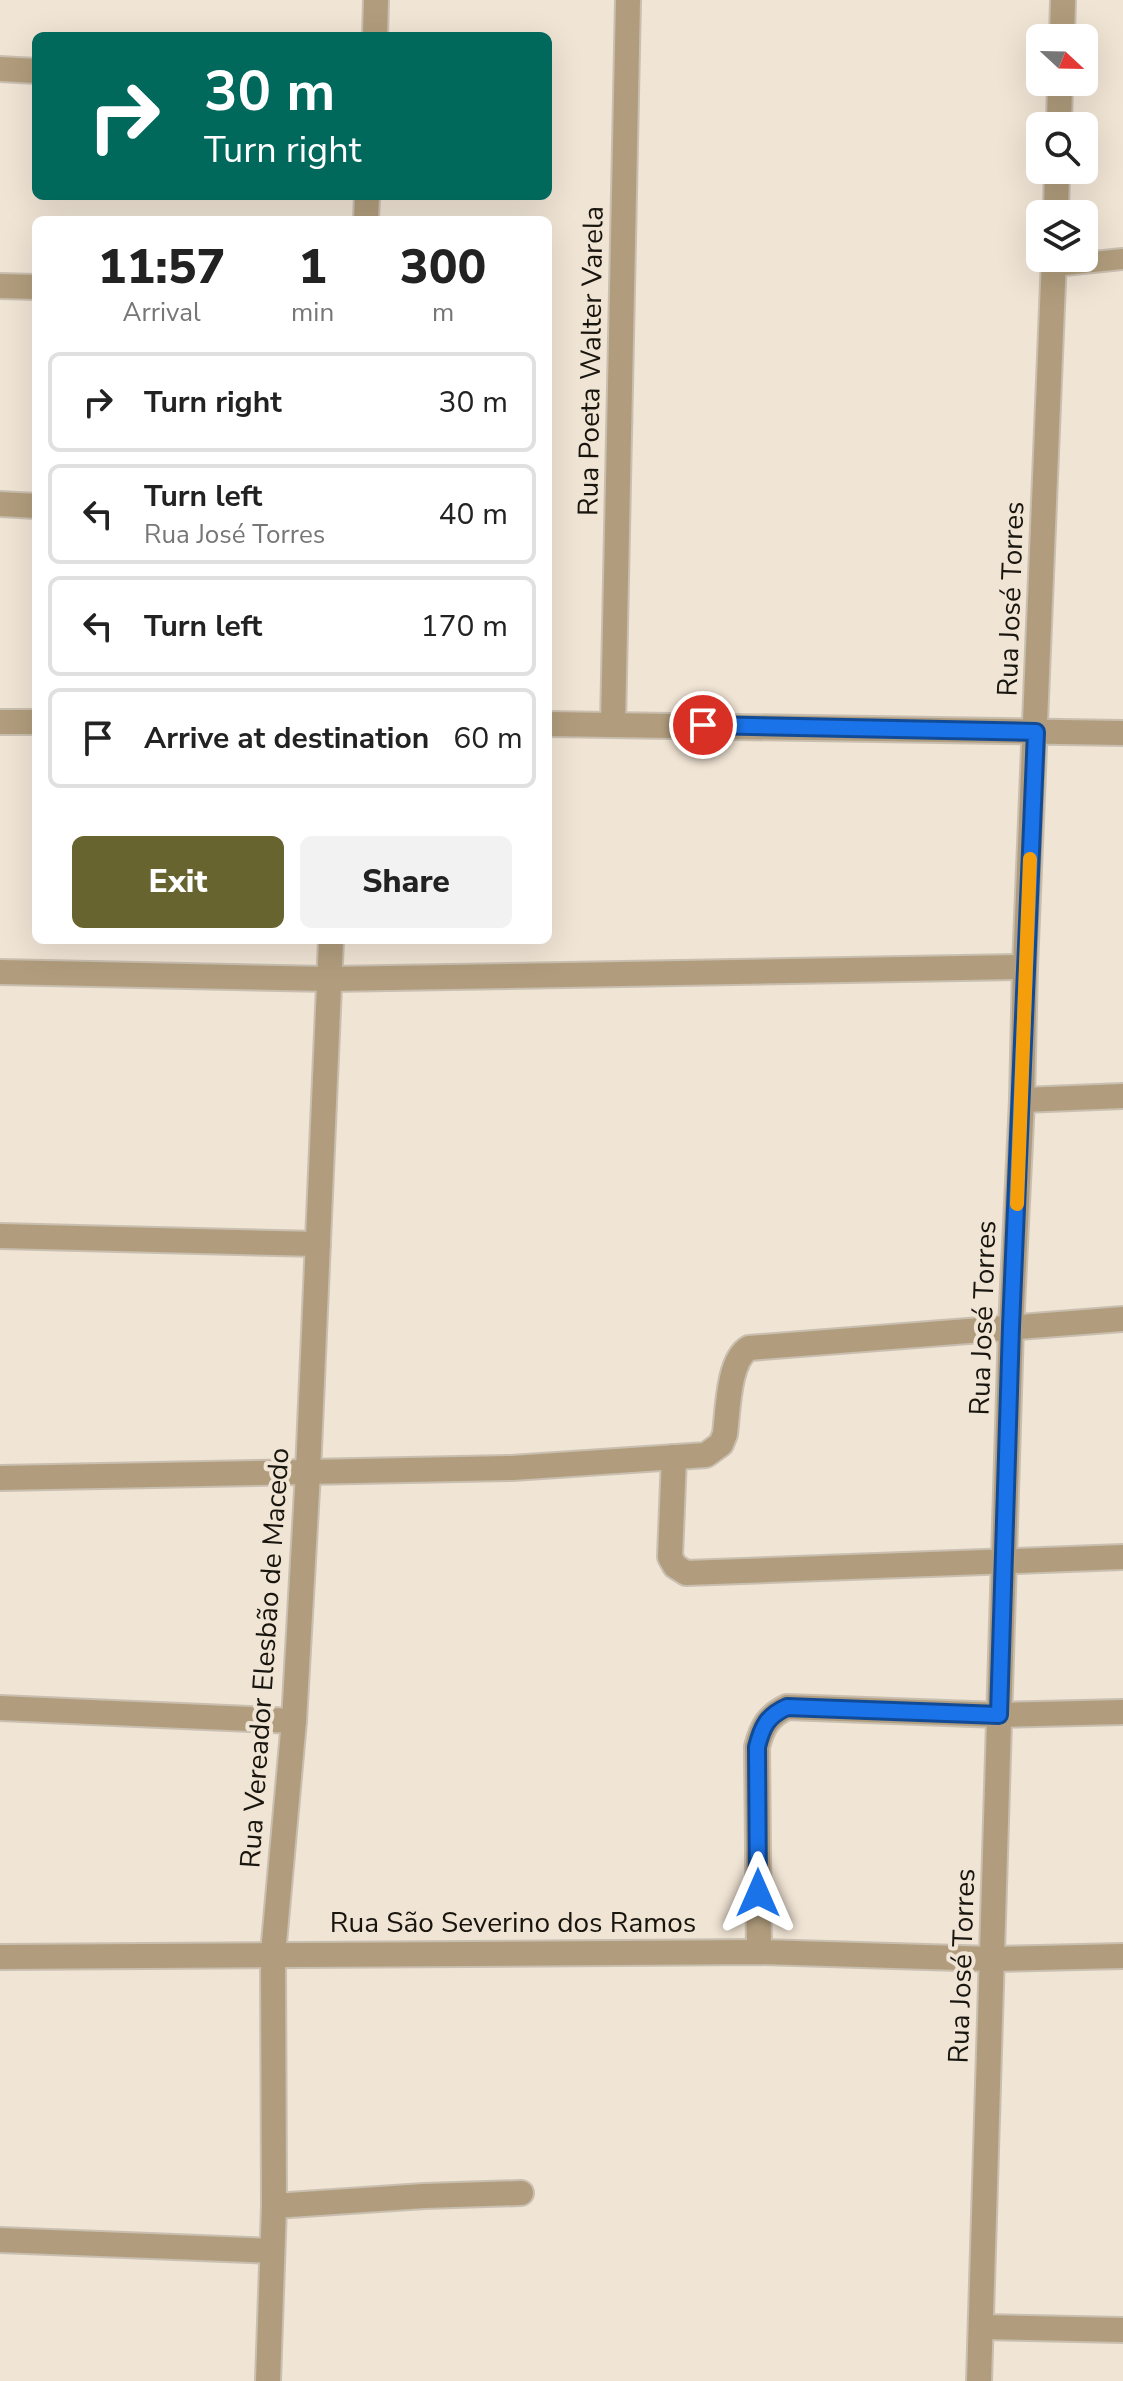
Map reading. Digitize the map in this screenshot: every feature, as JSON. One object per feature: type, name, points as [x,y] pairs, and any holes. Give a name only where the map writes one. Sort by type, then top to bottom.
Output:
[{"type":"street","points":[[375,32],[376,0]]},
{"type":"street","name":"Rua Poeta Walter Varela","points":[[613,724],[628,0]]},
{"type":"street","points":[[1062,24],[1063,0]]},
{"type":"street","points":[[0,69],[32,71]]},
{"type":"street","name":"Rua José Torres","points":[[979,2381],[1011,1327],[1054,272]]},
{"type":"street","points":[[0,286],[32,287]]},
{"type":"street","points":[[0,504],[32,506]]},
{"type":"street","points":[[0,722],[32,722]]},
{"type":"street","points":[[552,724],[1123,733]]},
{"type":"street","name":"Rua Vereador Elesbão de Macedo","points":[[268,2381],[274,2206],[273,1954],[294,1721],[331,944]]},
{"type":"street","points":[[0,972],[329,979],[1025,967]]},
{"type":"street","points":[[1022,1100],[1123,1096]]},
{"type":"street","points":[[0,1236],[318,1244]]},
{"type":"street","points":[[0,1478],[512,1468],[706,1455],[717,1449],[725,1434],[734,1367],[743,1351],[749,1348],[1123,1319]]},
{"type":"street","points":[[674,1457],[670,1557],[675,1566],[686,1573],[1123,1557]]},
{"type":"street","points":[[759,1952],[757,1747],[767,1720],[787,1707],[999,1715],[1123,1712]]},
{"type":"street","points":[[0,1708],[294,1721]]},
{"type":"street","name":"Rua São Severino dos Ramos","points":[[0,1957],[759,1952],[992,1959],[1123,1956]]},
{"type":"street","points":[[274,2206],[521,2193]]},
{"type":"street","points":[[0,2240],[272,2251]]},
{"type":"street","points":[[982,2327],[1123,2330]]},
{"type":"lane","points":[[1098,260],[1123,259]]},
{"type":"slow traffic","points":[[1017,1204],[1030,859]]},
{"type":"route","points":[[703,725],[1036,732],[1011,1327],[999,1715],[787,1707],[775,1713],[761,1731],[757,1747],[758,1893]]}]
